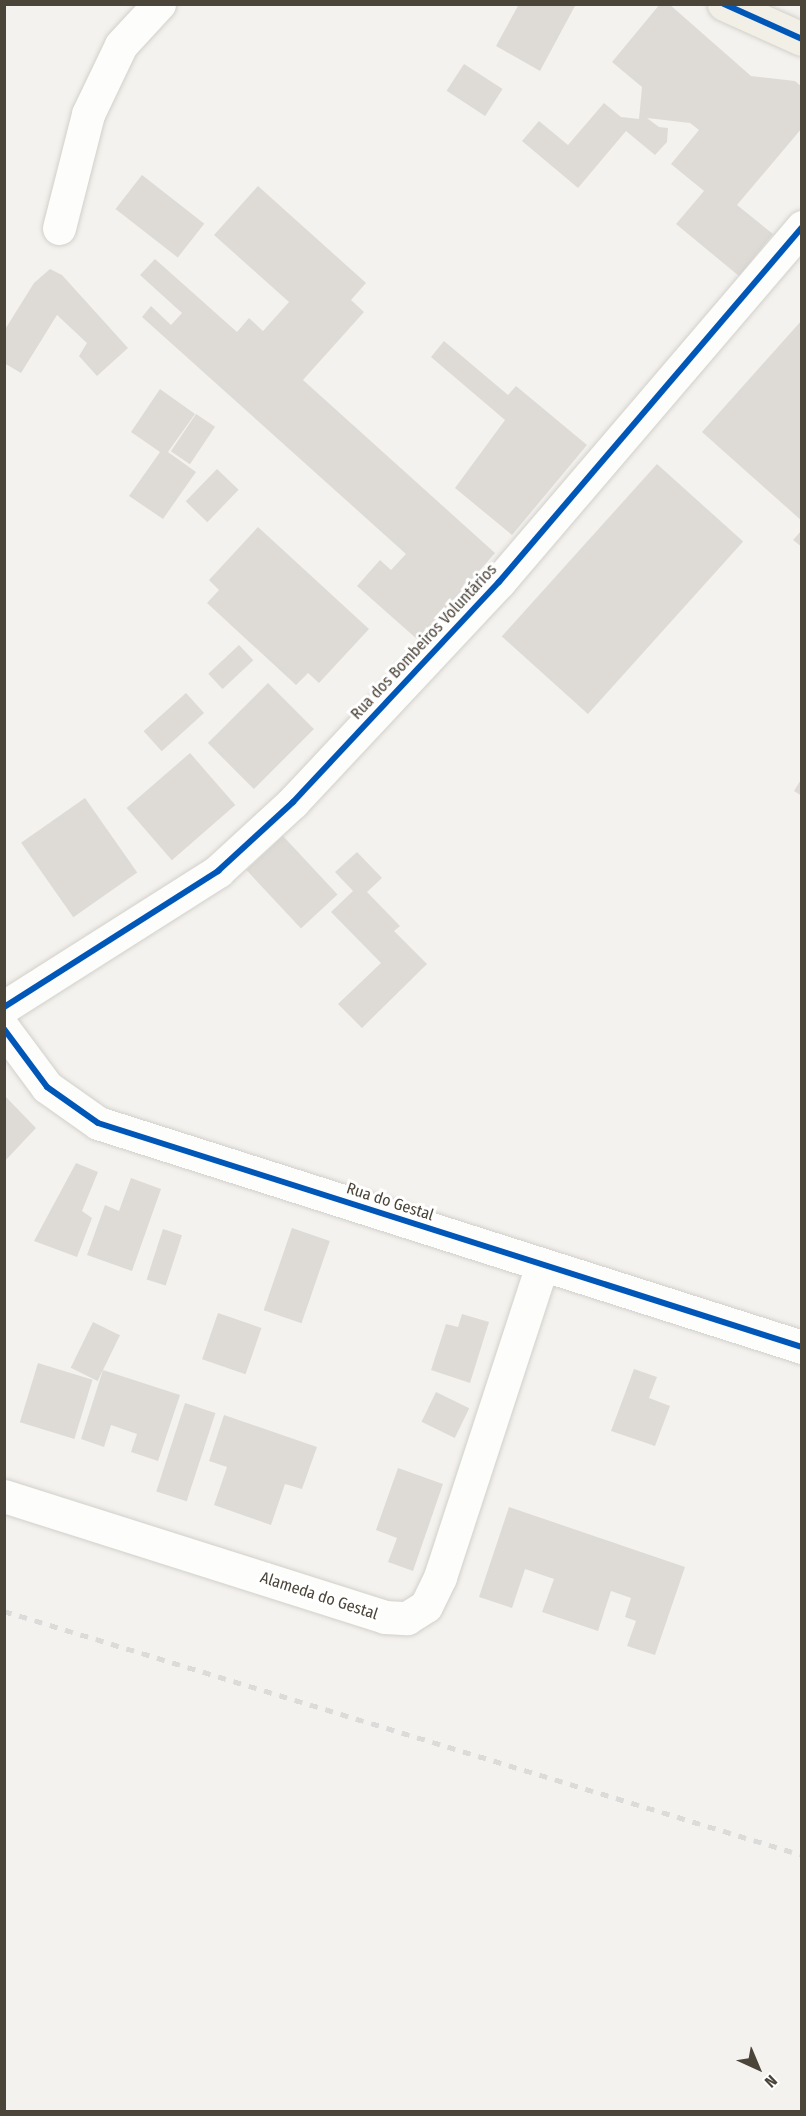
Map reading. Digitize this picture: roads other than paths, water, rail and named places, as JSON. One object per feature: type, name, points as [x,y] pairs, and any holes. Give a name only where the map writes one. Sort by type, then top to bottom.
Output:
[{"type":"main road","points":[[724,4],[801,39]]},
{"type":"street","points":[[59,228],[88,114],[121,45],[159,4]]},
{"type":"street","name":"Rua dos Bombeiros Voluntários","points":[[4,1007],[218,871],[293,802],[499,582],[801,227]]},
{"type":"street","name":"Rua do Gestal","points":[[4,1029],[47,1087],[98,1123],[801,1347]]},
{"type":"street","name":"Alameda do Gestal","points":[[4,1496],[385,1617],[407,1618],[426,1606],[440,1577],[542,1265]]},
{"type":"railway","points":[[4,1611],[802,1855]]}]
